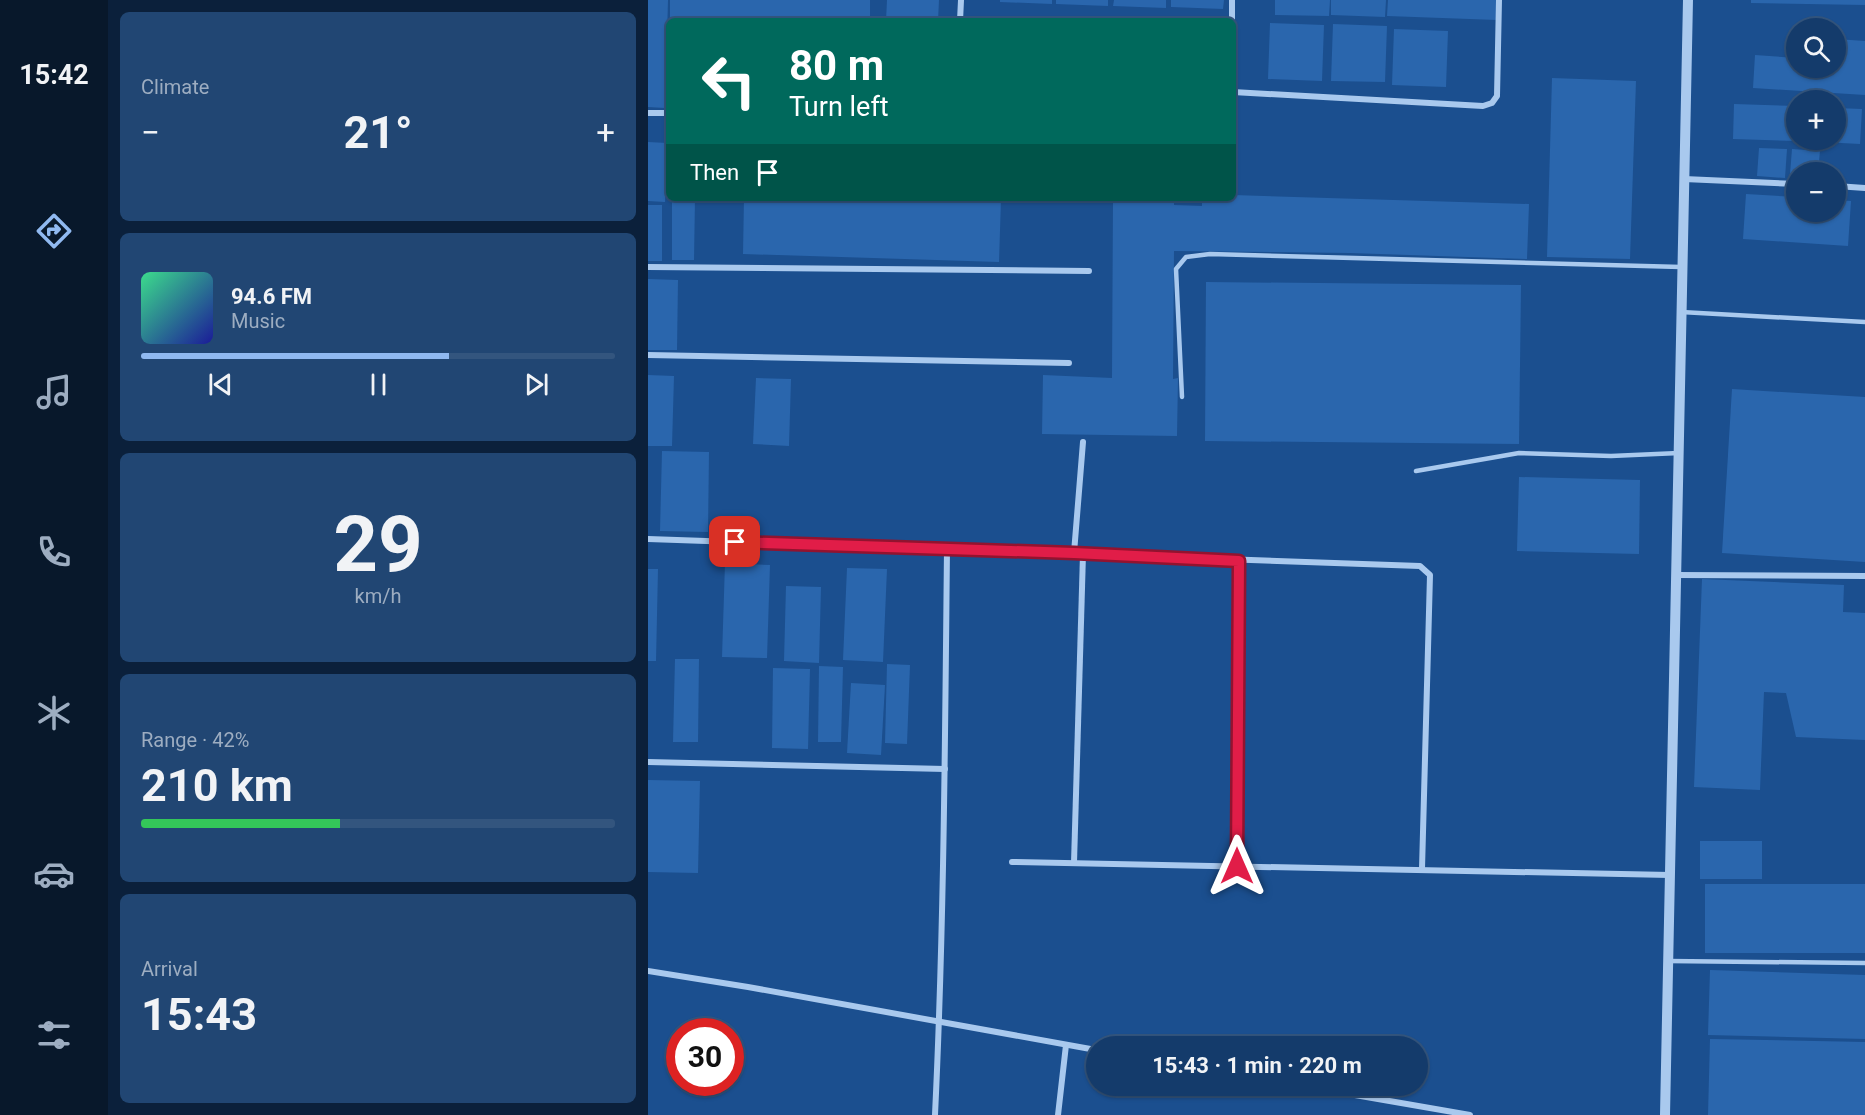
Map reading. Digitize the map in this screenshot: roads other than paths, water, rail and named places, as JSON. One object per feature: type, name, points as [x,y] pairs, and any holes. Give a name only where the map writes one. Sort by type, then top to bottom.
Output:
[{"type":"street","points":[[960,18],[961,0]]},
{"type":"street","points":[[1232,0],[1232,18]]},
{"type":"street","points":[[1236,92],[1483,106],[1492,103],[1497,96],[1499,0]]},
{"type":"street","points":[[1665,1115],[1688,0]]},
{"type":"street","points":[[648,113],[666,113]]},
{"type":"street","points":[[1684,179],[1786,184]]},
{"type":"street","points":[[1846,187],[1865,188]]},
{"type":"street","points":[[648,267],[1089,270]]},
{"type":"street","points":[[648,355],[1069,363]]},
{"type":"street","points":[[1074,553],[1083,442]]},
{"type":"street","points":[[648,539],[1420,566],[1430,575],[1422,869]]},
{"type":"street","points":[[934,1115],[939,1023],[945,769],[947,549]]},
{"type":"street","points":[[1074,863],[1083,554]]},
{"type":"street","points":[[1237,866],[1239,561]]},
{"type":"street","points":[[1676,575],[1865,576]]},
{"type":"street","points":[[648,762],[945,769]]},
{"type":"street","points":[[1012,862],[1670,874]]},
{"type":"street","points":[[648,971],[1086,1048]]},
{"type":"street","points":[[1058,1115],[1066,1045]]},
{"type":"street","points":[[1361,1096],[1470,1115]]},
{"type":"lane","points":[[1182,397],[1176,269],[1186,257],[1210,254],[1683,267]]},
{"type":"lane","points":[[1682,312],[1865,322]]},
{"type":"lane","points":[[1416,471],[1519,453],[1611,456],[1679,453]]},
{"type":"lane","points":[[1668,962],[1865,963]]}]
